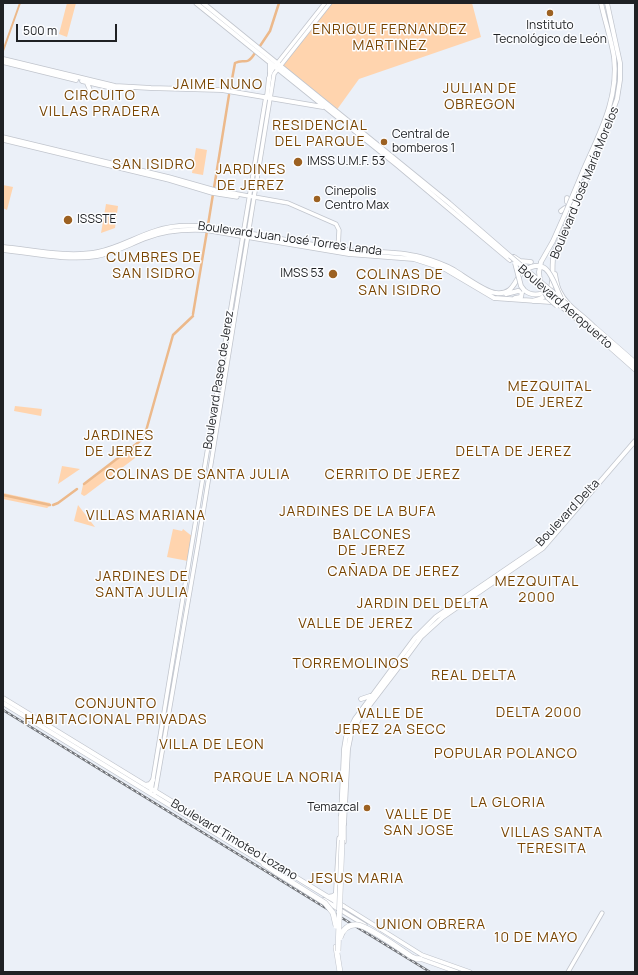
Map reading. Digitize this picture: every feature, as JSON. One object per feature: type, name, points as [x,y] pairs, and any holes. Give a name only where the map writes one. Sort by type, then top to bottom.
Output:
[{"type":"highway","name":"Boulevard Aeropuerto","points":[[592,329],[599,338],[606,341]]},
{"type":"highway","name":"Boulevard Aeropuerto","points":[[592,329],[635,366]]},
{"type":"highway","points":[[599,338],[612,352]]},
{"type":"highway","points":[[606,341],[635,366]]},
{"type":"highway","points":[[340,817],[342,840]]},
{"type":"highway","points":[[337,949],[344,824]]},
{"type":"highway","points":[[264,864],[329,907],[335,920],[337,949],[341,972]]},
{"type":"highway","points":[[337,949],[343,931],[349,926],[356,925],[368,929],[412,957],[420,959]]},
{"type":"main road","points":[[196,3],[289,75],[293,75],[334,108],[495,245]]},
{"type":"main road","points":[[203,3],[255,48]]},
{"type":"main road","points":[[271,79],[278,66],[325,3]]},
{"type":"main road","points":[[278,66],[330,3]]},
{"type":"main road","points":[[600,3],[604,28]]},
{"type":"main road","name":"Boulevard José María Morelos","points":[[576,317],[551,301],[546,295],[541,286],[539,272],[541,262],[553,241],[582,171],[600,133],[612,100],[615,73],[613,50],[600,3]]},
{"type":"main road","points":[[608,3],[615,21]]},
{"type":"main road","name":"Boulevard José María Morelos","points":[[552,284],[554,253],[594,162],[612,117],[619,91],[619,56],[608,3]]},
{"type":"main road","points":[[208,10],[221,20],[225,21]]},
{"type":"main road","points":[[260,52],[316,100],[479,231],[520,261],[531,262]]},
{"type":"main road","points":[[3,59],[115,86],[220,90],[326,108],[334,108]]},
{"type":"main road","points":[[3,62],[117,89],[221,92],[315,105],[326,108]]},
{"type":"main road","points":[[268,98],[271,79],[270,62]]},
{"type":"main road","points":[[85,82],[88,84],[90,90]]},
{"type":"main road","name":"Boulevard Paseo de Jerez","points":[[153,792],[223,391],[225,344],[268,98]]},
{"type":"main road","points":[[315,105],[316,100]]},
{"type":"main road","points":[[599,128],[600,133]]},
{"type":"main road","points":[[353,130],[362,135],[380,150],[385,150]]},
{"type":"main road","points":[[3,137],[159,174],[215,190],[251,198]]},
{"type":"main road","points":[[593,143],[597,139]]},
{"type":"main road","points":[[3,140],[169,180],[212,192],[284,204],[301,209],[335,225],[337,230],[336,250]]},
{"type":"main road","points":[[567,198],[567,202],[571,205],[577,200]]},
{"type":"main road","points":[[561,211],[568,208],[570,215]]},
{"type":"main road","name":"Boulevard Juan José Torres Landa","points":[[3,247],[69,254],[95,253],[114,248],[162,229],[184,226],[210,227],[245,235]]},
{"type":"main road","name":"Boulevard Juan José Torres Landa","points":[[3,250],[68,257],[90,257],[112,252],[155,235],[178,230],[206,230],[336,250],[405,258],[445,269],[492,297],[556,303],[564,308]]},
{"type":"main road","points":[[479,231],[518,267],[521,266],[520,261]]},
{"type":"main road","name":"Boulevard Paseo de Jerez","points":[[153,792],[153,780],[217,393],[223,376],[230,344],[244,259],[245,235]]},
{"type":"main road","points":[[128,237],[135,239]]},
{"type":"main road","name":"Boulevard Aeropuerto","points":[[495,245],[512,262],[592,329]]},
{"type":"main road","name":"Boulevard Aeropuerto","points":[[495,245],[566,303],[576,317],[592,329]]},
{"type":"main road","points":[[47,252],[52,248]]},
{"type":"main road","name":"Boulevard Juan José Torres Landa","points":[[336,250],[408,254],[425,258],[452,269],[486,290],[495,293],[504,292],[513,287],[524,270],[537,266],[547,270],[553,278],[559,294],[566,303]]},
{"type":"main road","points":[[239,257],[244,259]]},
{"type":"main road","points":[[512,262],[517,280]]},
{"type":"main road","points":[[512,262],[521,286],[530,294],[540,294],[552,284]]},
{"type":"main road","points":[[553,268],[559,292],[566,303]]},
{"type":"main road","points":[[528,301],[537,300],[546,295],[552,284]]},
{"type":"main road","points":[[486,290],[498,295],[518,291],[521,291],[522,293],[520,298],[501,299]]},
{"type":"main road","points":[[554,291],[566,303],[588,320],[592,329],[551,297],[551,293],[554,291]]},
{"type":"main road","points":[[225,344],[230,344]]},
{"type":"main road","points":[[217,393],[223,391]]},
{"type":"main road","points":[[216,399],[222,396]]},
{"type":"main road","name":"Boulevard Delta","points":[[336,903],[345,741],[355,719],[422,631],[445,610],[519,561],[547,540],[635,438]]},
{"type":"main road","name":"Boulevard Delta","points":[[336,903],[344,824],[348,749],[351,734],[361,717],[422,637],[447,614],[541,550],[635,441]]},
{"type":"main road","points":[[535,549],[536,542]]},
{"type":"main road","points":[[511,570],[511,567],[519,561]]},
{"type":"main road","points":[[422,631],[422,637]]},
{"type":"main road","points":[[361,700],[374,693]]},
{"type":"main road","name":"Boulevard Timoteo Lozano","points":[[3,698],[82,749]]},
{"type":"main road","points":[[9,702],[16,700]]},
{"type":"main road","name":"Boulevard Timoteo Lozano","points":[[3,703],[87,752],[248,851],[328,897],[420,959],[457,972]]},
{"type":"main road","name":"Boulevard Timoteo Lozano","points":[[87,752],[144,785],[243,848]]},
{"type":"main road","points":[[144,785],[150,784],[153,780]]},
{"type":"main road","name":"Boulevard Timoteo Lozano","points":[[248,851],[264,864],[343,906],[426,957],[470,972]]},
{"type":"main road","points":[[328,897],[336,894]]},
{"type":"main road","points":[[568,972],[602,913]]},
{"type":"main road","points":[[396,944],[398,943],[398,940]]},
{"type":"main road","points":[[402,948],[402,945],[404,944]]},
{"type":"shaded area","points":[[67,3],[76,3],[67,37],[59,34]]},
{"type":"shaded area","points":[[330,3],[472,3],[481,37],[359,79],[336,111],[281,65]]},
{"type":"shaded area","points":[[196,148],[207,150],[203,175],[192,173]]},
{"type":"shaded area","points":[[3,185],[13,187],[7,210],[3,208]]},
{"type":"shaded area","points":[[106,204],[118,206],[115,228],[101,233]]},
{"type":"shaded area","points":[[15,406],[42,409],[41,416],[14,411]]},
{"type":"shaded area","points":[[138,444],[135,458],[86,495],[84,496],[81,494],[83,485]]},
{"type":"shaded area","points":[[62,466],[80,469],[58,484]]},
{"type":"shaded area","points":[[3,493],[50,503],[51,505],[47,508],[3,499]]},
{"type":"shaded area","points":[[78,505],[95,527],[74,521]]},
{"type":"shaded area","points":[[173,529],[182,531],[183,529],[193,537],[188,561],[167,557]]},
{"type":"waterway","points":[[3,51],[20,3]]},
{"type":"waterway","points":[[260,46],[270,31],[279,3]]},
{"type":"waterway","points":[[230,90],[235,63],[247,61],[255,53]]},
{"type":"waterway","points":[[214,188],[229,95]]},
{"type":"waterway","points":[[208,225],[213,194]]},
{"type":"waterway","points":[[193,314],[207,231]]},
{"type":"waterway","points":[[84,484],[144,438],[173,335],[193,316]]},
{"type":"waterway","points":[[53,505],[77,489]]},
{"type":"waterway","points":[[3,495],[50,505]]},
{"type":"railway","points":[[3,710],[430,972]]},
{"type":"place","name":"Instituto Tecnológico de León","points":[[550,13]]},
{"type":"place","name":"Central de bomberos 1","points":[[384,142]]},
{"type":"place","name":"IMSS U.M.F. 53","points":[[298,162]]},
{"type":"place","name":"Cinepolis Centro Max","points":[[317,199]]},
{"type":"place","name":"ISSSTE","points":[[68,220]]},
{"type":"place","name":"IMSS 53","points":[[333,274]]},
{"type":"place","name":"Temazcal","points":[[367,808]]},
{"type":"district","name":"ENRIQUE FERNANDEZ MARTINEZ","points":[[390,38]]},
{"type":"district","name":"JAIME NUNO","points":[[218,85]]},
{"type":"district","name":"JULIAN DE OBREGON","points":[[480,98]]},
{"type":"district","name":"CIRCUITO VILLAS PRADERA","points":[[100,104]]},
{"type":"district","name":"RESIDENCIAL DEL PARQUE","points":[[320,134]]},
{"type":"district","name":"SAN ISIDRO","points":[[154,165]]},
{"type":"district","name":"JARDINES DE JEREZ","points":[[251,178]]},
{"type":"district","name":"CUMBRES DE SAN ISIDRO","points":[[154,266]]},
{"type":"district","name":"COLINAS DE SAN ISIDRO","points":[[400,284]]},
{"type":"district","name":"MEZQUITAL DE JEREZ","points":[[550,396]]},
{"type":"district","name":"JARDINES DE JEREZ","points":[[119,444]]},
{"type":"district","name":"DELTA DE JEREZ","points":[[514,452]]},
{"type":"district","name":"COLINAS DE SANTA JULIA","points":[[198,475]]},
{"type":"district","name":"CERRITO DE JEREZ","points":[[393,475]]},
{"type":"district","name":"JARDINES DE LA BUFA","points":[[358,512]]},
{"type":"district","name":"VILLAS MARIANA","points":[[146,516]]},
{"type":"district","name":"BALCONES DE JEREZ","points":[[372,544]]},
{"type":"district","name":"CAÑADA DE JEREZ","points":[[394,572]]},
{"type":"district","name":"JARDINES DE SANTA JULIA","points":[[142,586]]},
{"type":"district","name":"MEZQUITAL 2000","points":[[537,590]]},
{"type":"district","name":"JARDIN DEL DELTA","points":[[423,604]]},
{"type":"district","name":"VALLE DE JEREZ","points":[[356,624]]},
{"type":"district","name":"TORREMOLINOS","points":[[351,664]]},
{"type":"district","name":"REAL DELTA","points":[[474,676]]},
{"type":"district","name":"CONJUNTO HABITACIONAL PRIVADAS","points":[[116,712]]},
{"type":"district","name":"DELTA 2000","points":[[539,713]]},
{"type":"district","name":"VALLE DE JEREZ 2A SECC","points":[[391,722]]},
{"type":"district","name":"VILLA DE LEON","points":[[212,745]]},
{"type":"district","name":"POPULAR POLANCO","points":[[506,754]]},
{"type":"district","name":"PARQUE LA NORIA","points":[[279,778]]},
{"type":"district","name":"LA GLORIA","points":[[508,803]]},
{"type":"district","name":"VALLE DE SAN JOSE","points":[[419,824]]},
{"type":"district","name":"VILLAS SANTA TERESITA","points":[[552,842]]},
{"type":"district","name":"JESUS MARIA","points":[[356,879]]},
{"type":"district","name":"UNION OBRERA","points":[[431,925]]},
{"type":"district","name":"10 DE MAYO","points":[[536,938]]}]
